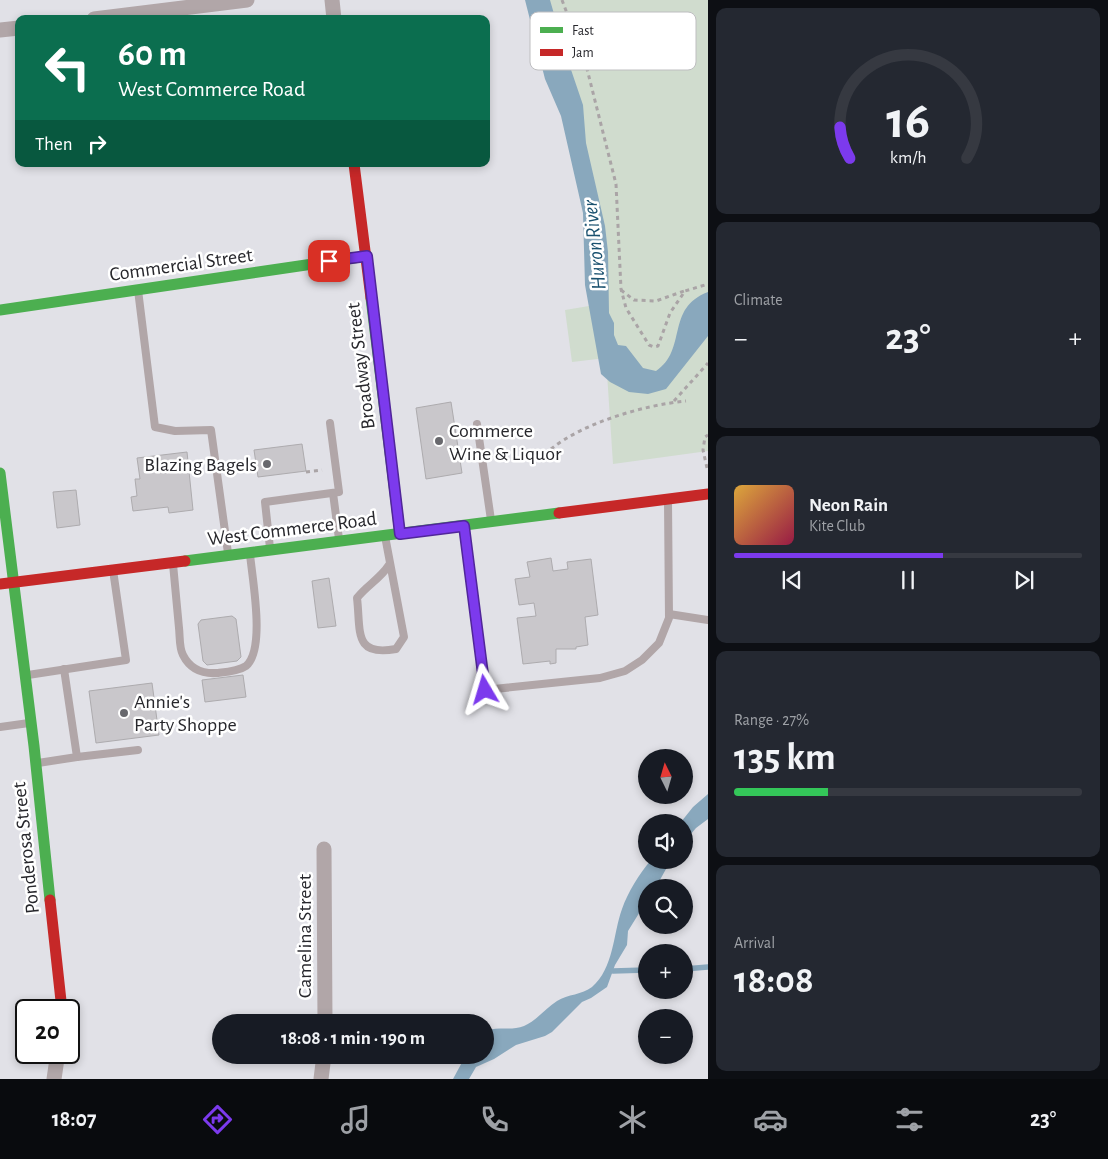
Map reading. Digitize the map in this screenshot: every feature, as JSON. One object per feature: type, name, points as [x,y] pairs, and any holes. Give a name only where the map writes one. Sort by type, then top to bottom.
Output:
[{"type":"street","points":[[126,15],[246,0]]},
{"type":"street","points":[[332,0],[334,15]]},
{"type":"street","points":[[0,30],[15,28]]},
{"type":"street","name":"Broadway Street","points":[[354,167],[367,256],[400,534]]},
{"type":"street","name":"Commercial Street","points":[[0,310],[367,256]]},
{"type":"street","name":"Ponderosa Street","points":[[0,473],[26,675],[61,999]]},
{"type":"street","name":"West Commerce Road","points":[[0,584],[708,494]]},
{"type":"street","name":"Camelina Street","points":[[324,849],[325,1014]]},
{"type":"street","points":[[54,1079],[56,1064]]},
{"type":"street","points":[[321,1079],[323,1064]]},
{"type":"lane","points":[[138,290],[155,427],[175,431],[211,430],[228,555]]},
{"type":"lane","points":[[270,550],[265,502],[339,492],[330,424]]},
{"type":"lane","points":[[477,424],[492,522]]},
{"type":"lane","points":[[333,493],[339,541]]},
{"type":"lane","points":[[464,526],[485,690],[600,678],[625,672],[642,660],[659,643],[669,614],[668,499]]},
{"type":"lane","points":[[385,536],[404,637],[396,649],[383,652],[370,650],[363,643],[357,598],[365,587],[382,576],[389,565]]},
{"type":"lane","points":[[173,562],[182,653],[190,665],[205,674],[242,668],[248,664],[256,646],[250,552]]},
{"type":"lane","points":[[26,675],[126,660],[113,569]]},
{"type":"lane","points":[[669,614],[708,620]]},
{"type":"lane","points":[[64,669],[77,757]]},
{"type":"lane","points":[[0,727],[31,722]]},
{"type":"lane","points":[[35,763],[138,750]]},
{"type":"path","points":[[562,0],[567,12]]},
{"type":"path","points":[[588,70],[616,184],[621,290],[626,308],[649,345],[654,347],[660,342],[667,319],[685,291]]},
{"type":"path","points":[[621,290],[634,300],[656,301],[708,284]]},
{"type":"path","points":[[673,402],[708,362]]},
{"type":"path","points":[[550,449],[578,432],[612,419],[673,402],[686,401]]},
{"type":"path","points":[[707,468],[702,450],[705,437],[708,435]]},
{"type":"path","points":[[306,472],[323,470]]},
{"type":"green space","points":[[540,0],[708,0],[708,451],[613,464],[606,358],[572,362],[565,310],[601,304],[594,223],[557,70],[696,70],[696,12],[543,12]]},
{"type":"water","points":[[525,0],[550,0],[553,12],[530,12],[530,20]]},
{"type":"water","name":"Huron River","points":[[543,70],[571,70],[583,105],[586,143],[605,226],[608,252],[609,313],[614,323],[614,335],[618,345],[626,346],[643,368],[656,371],[666,362],[672,352],[681,318],[686,308],[695,299],[708,292],[708,336],[666,389],[648,394],[629,392],[610,382],[601,374],[585,285],[583,213],[561,116]]},
{"type":"water","points":[[708,794],[708,819],[693,832],[693,814],[687,814]]},
{"type":"water","points":[[644,869],[666,869],[660,879],[638,879],[638,915],[628,931],[627,945],[615,965],[607,987],[582,1002],[552,1032],[516,1045],[494,1059],[494,1029],[524,1026],[557,1001],[588,990],[599,979],[609,961],[624,903]]},
{"type":"water","points":[[461,1064],[483,1064],[476,1067],[469,1079],[453,1079]]},
{"type":"building","name":"Commerce Wine & Liquor","points":[[451,402],[462,473],[426,479],[416,408]]},
{"type":"building","points":[[302,444],[306,471],[258,477],[254,450]]},
{"type":"building","points":[[187,452],[193,510],[169,513],[168,507],[133,511],[131,497],[137,496],[135,479],[140,479],[137,458]]},
{"type":"building","points":[[76,490],[80,525],[57,528],[53,492]]},
{"type":"building","points":[[551,558],[553,571],[568,569],[567,562],[591,559],[598,615],[585,617],[588,645],[576,647],[576,649],[556,649],[556,663],[550,664],[550,661],[523,664],[517,618],[536,616],[534,603],[519,605],[515,579],[530,577],[527,562]]},
{"type":"building","points":[[329,578],[336,626],[318,628],[312,581]]},
{"type":"building","points":[[232,616],[236,619],[241,657],[237,661],[207,665],[203,661],[198,624],[201,620]]},
{"type":"building","points":[[243,675],[246,697],[205,702],[202,680]]},
{"type":"building","name":"Annie's Party Shoppe","points":[[152,683],[159,735],[96,743],[89,691]]},
{"type":"waterway","points":[[693,968],[708,967]]},
{"type":"waterway","points":[[613,971],[638,970]]},
{"type":"traffic: fast","points":[[0,310],[367,256]]},
{"type":"traffic: fast","points":[[371,298],[400,534]]},
{"type":"traffic: fast","points":[[0,473],[34,746],[50,900]]},
{"type":"traffic: fast","points":[[185,561],[559,513]]},
{"type":"traffic: jam","points":[[354,167],[371,298]]},
{"type":"traffic: jam","points":[[559,513],[708,494]]},
{"type":"traffic: jam","points":[[0,584],[185,561]]},
{"type":"traffic: jam","points":[[50,900],[61,999]]},
{"type":"place","name":"Commerce Wine & Liquor","points":[[439,441]]},
{"type":"place","name":"Blazing Bagels","points":[[267,464]]},
{"type":"place","name":"Annie's Party Shoppe","points":[[124,713]]},
{"type":"route","points":[[329,261],[367,256],[400,534],[464,526],[485,690]]}]
